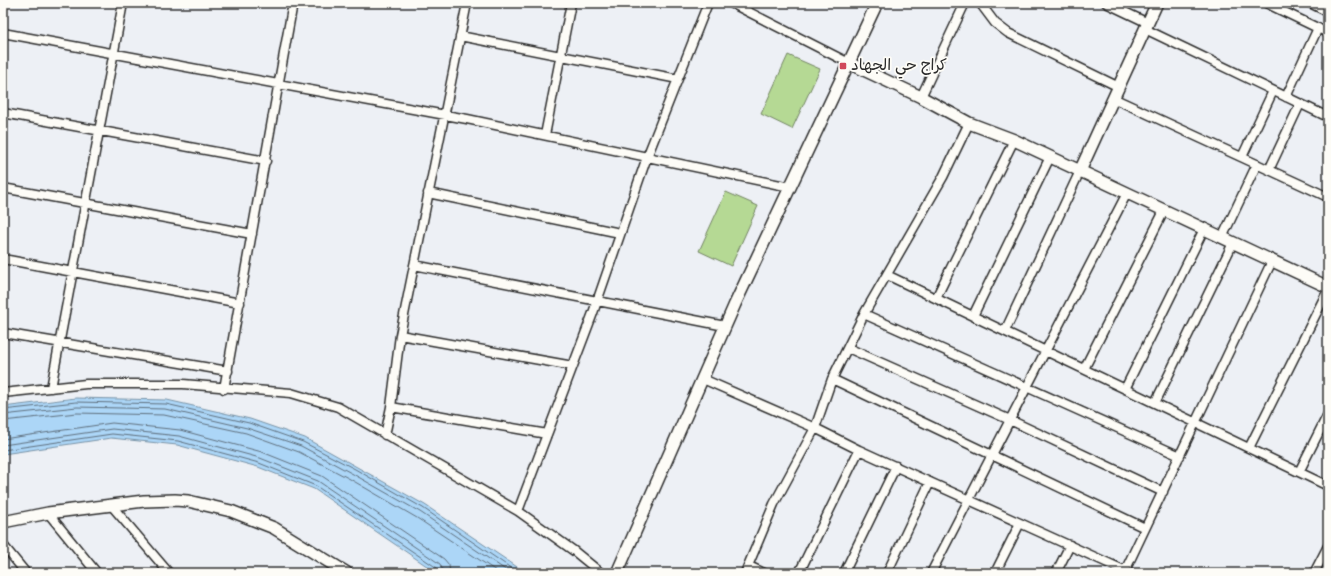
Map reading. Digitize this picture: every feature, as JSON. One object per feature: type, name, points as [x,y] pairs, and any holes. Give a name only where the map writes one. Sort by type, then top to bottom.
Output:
[{"type":"street","points":[[51,388],[123,3]]},
{"type":"street","points":[[224,389],[280,83],[293,3]]},
{"type":"street","points":[[385,435],[391,407],[400,335],[466,3]]},
{"type":"street","points":[[544,135],[571,3]]},
{"type":"street","points":[[518,511],[597,301],[647,157],[678,79],[705,3]]},
{"type":"street","points":[[731,3],[849,63],[921,97],[969,123],[1014,140],[1328,288],[1249,448]]},
{"type":"street","points":[[617,573],[725,326],[877,3]]},
{"type":"street","points":[[921,97],[965,3]]},
{"type":"street","points":[[980,3],[995,23],[1008,34],[1119,87]]},
{"type":"street","points":[[1106,3],[1146,26],[1273,91],[1328,117]]},
{"type":"street","points":[[1005,331],[1157,3]]},
{"type":"street","points":[[1266,3],[1328,33]]},
{"type":"street","points":[[1310,3],[1328,12]]},
{"type":"street","points":[[1286,97],[1318,28]]},
{"type":"street","points":[[3,33],[444,114],[790,188]]},
{"type":"street","points":[[460,36],[678,79]]},
{"type":"street","points":[[1242,158],[1273,91]]},
{"type":"street","points":[[1114,98],[1328,198]]},
{"type":"street","points":[[1269,170],[1300,104]]},
{"type":"street","points":[[3,113],[266,161]]},
{"type":"street","points":[[764,573],[747,569],[774,504],[815,428],[832,379],[864,314],[943,177],[969,123]]},
{"type":"street","points":[[936,298],[1014,140]]},
{"type":"street","points":[[973,316],[1050,157]]},
{"type":"street","points":[[1222,238],[1257,164]]},
{"type":"street","points":[[3,188],[252,234]]},
{"type":"street","points":[[931,573],[1127,193]]},
{"type":"street","points":[[428,194],[620,233]]},
{"type":"street","points":[[1084,369],[1164,211]]},
{"type":"street","points":[[1125,389],[1204,229]]},
{"type":"street","points":[[1155,403],[1233,243]]},
{"type":"street","points":[[3,259],[240,303]]},
{"type":"street","points":[[703,379],[815,428],[859,450],[1127,572],[1145,528],[1272,261]]},
{"type":"street","points":[[414,266],[725,326]]},
{"type":"street","points":[[887,275],[1328,486]]},
{"type":"street","points":[[864,314],[1028,386],[1180,456]]},
{"type":"street","points":[[3,333],[228,371]]},
{"type":"street","points":[[400,335],[573,366]]},
{"type":"street","points":[[848,348],[1010,420],[1163,492]]},
{"type":"street","points":[[832,379],[993,454],[1145,528]]},
{"type":"street","points":[[3,393],[86,384],[132,382],[183,384],[291,394],[338,407],[518,511],[574,551],[601,573]]},
{"type":"street","points":[[391,407],[547,434]]},
{"type":"street","points":[[1299,472],[1328,414]]},
{"type":"street","points":[[799,573],[859,450]]},
{"type":"street","points":[[844,573],[896,466]]},
{"type":"street","points":[[887,573],[930,482]]},
{"type":"street","points":[[3,522],[48,513],[111,505],[175,500],[209,505],[231,511],[274,528],[347,573]]},
{"type":"street","points":[[111,505],[169,573]]},
{"type":"street","points":[[48,513],[97,573]]},
{"type":"street","points":[[995,573],[1020,523]]},
{"type":"street","points":[[1056,573],[1070,545]]},
{"type":"street","points":[[3,546],[26,573]]},
{"type":"street","points":[[1314,573],[1328,546]]},
{"type":"green space","points":[[788,55],[820,69],[792,129],[761,114]]},
{"type":"green space","points":[[726,192],[758,206],[731,266],[699,251]]},
{"type":"water","points":[[76,398],[167,400],[250,419],[305,438],[425,505],[526,573],[437,573],[314,489],[258,467],[177,445],[111,438],[3,454],[3,407]]},
{"type":"place","name":"كراج حي الجهاد","points":[[843,66]]}]
